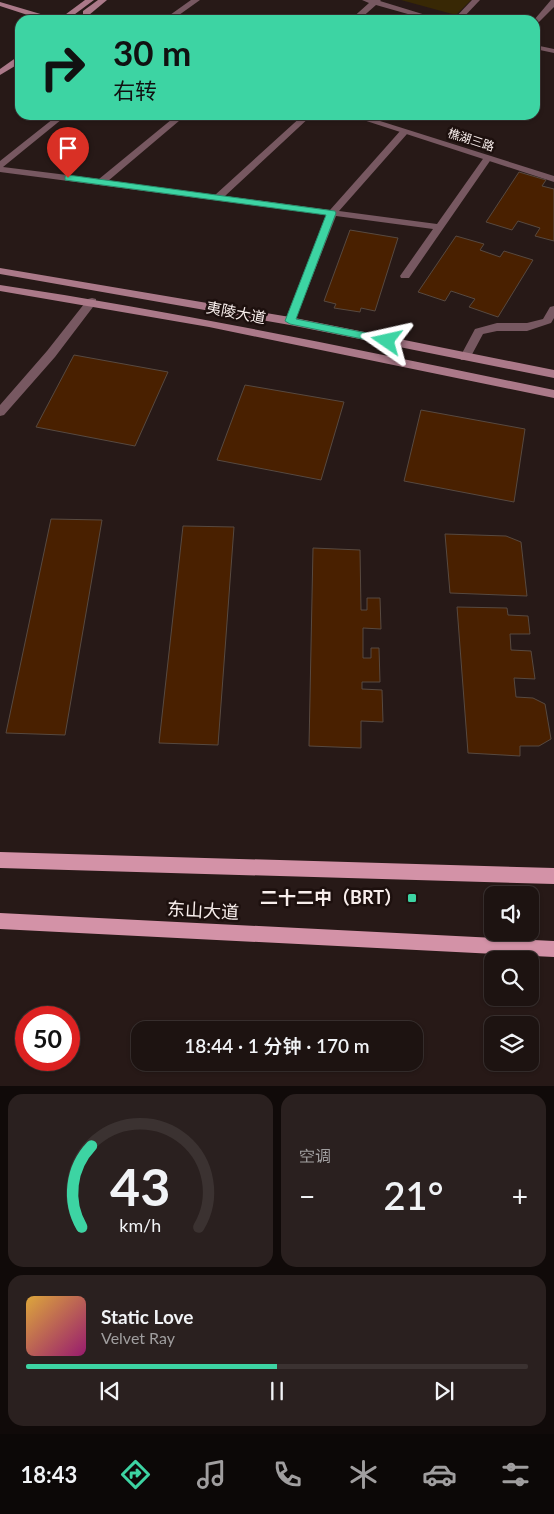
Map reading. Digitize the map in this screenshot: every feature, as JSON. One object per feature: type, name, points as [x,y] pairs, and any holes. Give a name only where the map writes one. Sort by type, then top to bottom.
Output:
[{"type":"main road","points":[[69,15],[90,0]]},
{"type":"main road","points":[[82,15],[102,0]]},
{"type":"main road","points":[[0,4],[35,15]]},
{"type":"main road","points":[[0,63],[15,52]]},
{"type":"main road","points":[[0,73],[15,62]]},
{"type":"main road","name":"夷陵大道","points":[[0,271],[290,321],[554,374]]},
{"type":"main road","name":"夷陵大道","points":[[0,288],[92,301],[554,394]]},
{"type":"main road","points":[[0,860],[554,876]]},
{"type":"main road","name":"东山大道","points":[[0,921],[554,949]]},
{"type":"street","points":[[174,15],[196,0]]},
{"type":"street","points":[[462,15],[476,0]]},
{"type":"street","points":[[359,15],[372,1],[421,15]]},
{"type":"street","points":[[540,18],[554,2]]},
{"type":"street","points":[[540,48],[554,51]]},
{"type":"street","points":[[0,165],[56,120]]},
{"type":"street","points":[[101,182],[176,120]]},
{"type":"street","points":[[217,198],[303,120]]},
{"type":"street","name":"樵湖三路","points":[[367,120],[554,179]]},
{"type":"street","points":[[290,321],[332,213],[404,132]]},
{"type":"street","points":[[405,276],[488,158]]},
{"type":"street","points":[[0,169],[440,227]]},
{"type":"street","points":[[0,412],[51,354],[92,301]]},
{"type":"street","points":[[465,357],[479,332],[497,327],[527,327],[547,321],[554,309]]},
{"type":"shaded area","points":[[401,0],[471,0],[456,15]]},
{"type":"building","points":[[519,172],[546,180],[542,186],[554,189],[554,241],[535,236],[540,228],[518,221],[512,230],[486,222]]},
{"type":"building","points":[[350,230],[398,238],[375,311],[361,308],[360,312],[334,308],[336,304],[324,301]]},
{"type":"building","points":[[456,236],[484,244],[480,250],[500,257],[504,251],[533,260],[498,317],[469,307],[475,299],[451,291],[445,301],[418,292]]},
{"type":"building","points":[[74,355],[168,372],[135,446],[36,427]]},
{"type":"building","points":[[245,385],[344,402],[321,480],[217,460]]},
{"type":"building","points":[[421,410],[525,429],[514,502],[404,481]]},
{"type":"building","points":[[51,519],[102,520],[65,735],[6,733]]},
{"type":"building","points":[[183,526],[234,527],[218,745],[159,743]]},
{"type":"building","points":[[445,534],[506,536],[521,542],[527,596],[450,593]]},
{"type":"building","points":[[313,548],[360,550],[361,610],[367,610],[367,598],[380,598],[381,629],[363,628],[363,658],[371,658],[371,648],[379,648],[380,682],[362,682],[362,689],[382,690],[383,722],[361,721],[361,748],[309,746]]},
{"type":"building","points":[[457,607],[507,608],[508,615],[528,616],[530,634],[510,634],[511,650],[531,651],[535,679],[514,678],[516,697],[533,698],[545,704],[551,739],[539,746],[520,746],[520,756],[468,753]]},
{"type":"place","name":"二十二中（BRT）","points":[[412,898]]},
{"type":"route","points":[[68,178],[332,213],[290,321],[387,341]]}]
